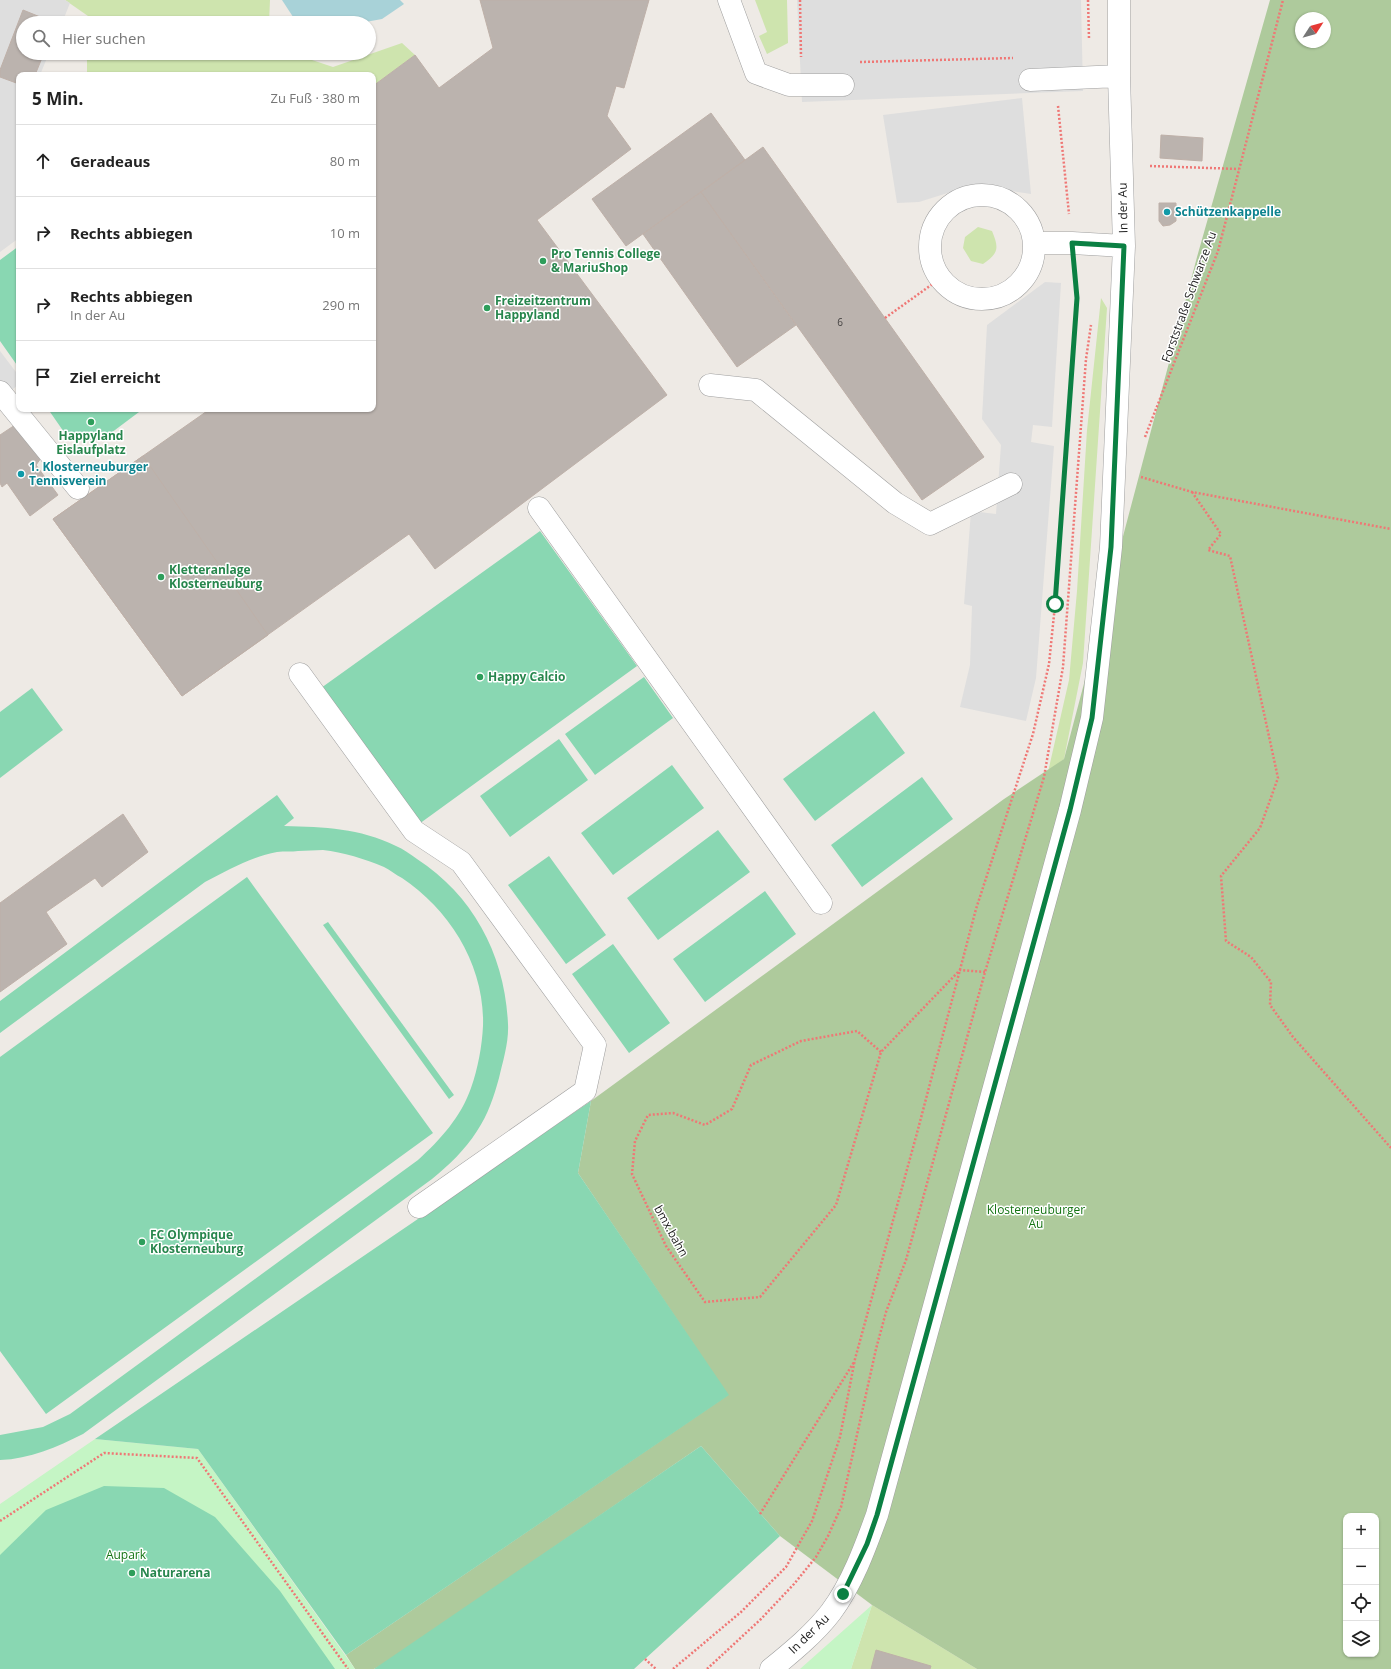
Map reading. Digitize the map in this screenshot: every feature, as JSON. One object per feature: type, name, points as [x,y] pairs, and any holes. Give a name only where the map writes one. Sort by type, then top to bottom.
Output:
[{"type":"street","points":[[729,0],[756,73],[789,85],[843,85]]},
{"type":"street","name":"In der Au","points":[[771,1669],[830,1613],[849,1582],[867,1544],[877,1515],[1070,810],[1092,718],[1111,547],[1124,246],[1119,76],[1119,0]]},
{"type":"street","points":[[1030,80],[1090,76],[1119,76]]},
{"type":"street","points":[[979,195],[997,197],[1018,209],[1029,225],[1034,243],[1030,268],[1020,283],[1006,294],[994,298],[976,299],[958,294],[941,278],[932,263],[930,241],[939,217],[949,207],[965,198],[979,195]]},
{"type":"street","points":[[1034,243],[1072,243],[1124,246]]},
{"type":"street","points":[[710,385],[756,390],[895,503],[930,524],[1012,484]]},
{"type":"street","points":[[0,392],[16,412]]},
{"type":"street","points":[[16,412],[78,488]]},
{"type":"street","points":[[538,508],[821,903]]},
{"type":"street","points":[[300,674],[414,831],[461,862],[595,1045],[585,1091],[419,1207]]},
{"type":"path","points":[[800,0],[802,86]]},
{"type":"path","points":[[1088,0],[1090,76]]},
{"type":"path","name":"Forststraße Schwarze Au","points":[[1145,438],[1218,251],[1283,0]]},
{"type":"path","points":[[858,62],[1016,58]]},
{"type":"path","points":[[673,1669],[742,1612],[786,1567],[812,1521],[840,1437],[856,1359],[976,909],[1033,734],[1049,664],[1055,604],[1077,298],[1055,79]]},
{"type":"path","points":[[1122,165],[1239,169]]},
{"type":"path","points":[[885,318],[941,278]]},
{"type":"path","points":[[707,1669],[760,1619],[794,1584],[816,1557],[828,1536],[841,1507],[886,1312],[906,1260],[985,972],[1044,777],[1063,667],[1086,359],[1091,322]]},
{"type":"path","points":[[1115,470],[1192,492],[1391,529]]},
{"type":"path","points":[[1192,492],[1220,534],[1208,550],[1230,556],[1278,778],[1260,828],[1221,876],[1226,941],[1251,957],[1271,982],[1270,1005],[1293,1037],[1391,1148]]},
{"type":"path","points":[[960,970],[985,972]]},
{"type":"path","points":[[881,1052],[960,970]]},
{"type":"path","name":"bmx.bahn","points":[[857,1031],[881,1052],[836,1205],[760,1297],[705,1302],[666,1246],[632,1174],[635,1141],[648,1115],[673,1113],[705,1125],[732,1109],[751,1065],[801,1041],[857,1031]]},
{"type":"path","points":[[760,1514],[856,1359]]},
{"type":"path","points":[[0,1521],[104,1453],[197,1458],[348,1669]]},
{"type":"path","points":[[645,1659],[656,1669]]},
{"type":"green space","points":[[65,0],[270,0],[269,16],[88,16]]},
{"type":"green space","points":[[755,0],[787,0],[788,43],[767,54],[759,36],[767,32]]},
{"type":"green space","name":"Klosterneuburger Au","points":[[1270,0],[1391,0],[1391,1669],[977,1669],[872,1605],[780,1536],[701,1446],[382,1665],[374,1669],[355,1669],[346,1655],[728,1395],[578,1173],[591,1101],[1004,799],[1064,759],[1197,257]]},
{"type":"green space","points":[[402,43],[415,55],[376,84],[376,72],[87,72],[87,60],[312,60],[333,67],[353,60],[376,60],[376,52]]},
{"type":"green space","points":[[978,227],[992,231],[996,242],[995,253],[983,264],[971,261],[963,248],[965,237]]},
{"type":"green space","points":[[16,248],[16,364],[0,341],[0,260]]},
{"type":"green space","points":[[1101,298],[1107,308],[1083,663],[1064,759],[1048,772],[1069,680],[1077,591],[1087,430]]},
{"type":"green space","name":"Happyland Eislaufplatz","points":[[50,412],[139,412],[103,439],[82,441],[66,435]]},
{"type":"green space","name":"Happy Calcio","points":[[540,531],[637,666],[419,824],[321,688]]},
{"type":"green space","points":[[644,677],[673,718],[595,775],[565,734]]},
{"type":"green space","points":[[32,688],[63,730],[0,778],[0,712]]},
{"type":"green space","points":[[874,711],[905,753],[815,821],[783,779]]},
{"type":"green space","points":[[559,739],[588,780],[510,837],[480,796]]},
{"type":"green space","points":[[672,765],[704,808],[613,875],[581,833]]},
{"type":"green space","points":[[922,777],[953,819],[862,887],[831,845]]},
{"type":"green space","points":[[277,795],[294,818],[284,826],[328,828],[355,832],[369,835],[396,846],[409,853],[437,874],[455,891],[470,910],[483,930],[493,952],[501,975],[506,999],[508,1024],[507,1045],[495,1092],[487,1112],[481,1125],[467,1145],[451,1163],[432,1179],[83,1434],[53,1448],[33,1455],[0,1460],[0,1435],[43,1427],[70,1414],[418,1160],[449,1127],[462,1109],[467,1099],[478,1065],[483,1026],[482,1004],[478,982],[471,961],[461,942],[449,923],[435,906],[402,878],[377,864],[354,856],[331,851],[277,852],[267,854],[240,864],[205,882],[0,1033],[0,1001]]},
{"type":"green space","points":[[718,830],[750,872],[658,940],[627,898]]},
{"type":"green space","points":[[549,856],[606,935],[566,964],[508,885]]},
{"type":"green space","name":"FC Olympique Klosterneuburg","points":[[247,877],[433,1133],[46,1414],[0,1351],[0,1057]]},
{"type":"green space","points":[[765,891],[796,934],[705,1002],[673,959]]},
{"type":"green space","points":[[328,922],[454,1095],[449,1099],[323,925]]},
{"type":"green space","points":[[613,944],[670,1023],[629,1053],[572,974]]},
{"type":"green space","points":[[591,1101],[578,1173],[729,1395],[346,1655],[198,1449],[95,1439]]},
{"type":"green space","name":"Naturarena","points":[[95,1439],[198,1449],[355,1669],[0,1669],[0,1504]]},
{"type":"green space","points":[[701,1446],[780,1536],[634,1669],[374,1669]]},
{"type":"green space","name":"Naturarena","points":[[104,1486],[164,1488],[215,1517],[280,1591],[335,1669],[0,1669],[0,1555],[46,1510]]},
{"type":"green space","points":[[872,1605],[977,1669],[851,1669]]},
{"type":"green space","points":[[872,1605],[851,1669],[800,1669]]},
{"type":"shaded area","points":[[0,0],[65,0],[70,3],[65,16],[16,16],[16,60],[46,60],[41,72],[16,72],[16,240],[0,252]]},
{"type":"shaded area","points":[[797,0],[1081,0],[1083,91],[802,102]]},
{"type":"shaded area","points":[[1022,98],[1031,194],[973,185],[919,202],[897,203],[883,115]]},
{"type":"shaded area","points":[[1045,282],[1061,283],[1052,427],[1033,425],[1031,442],[1054,446],[1036,678],[1026,721],[960,707],[970,665],[972,606],[964,604],[971,511],[996,514],[1001,445],[982,419],[987,325]]},
{"type":"shaded area","points":[[0,351],[16,372],[16,387],[0,400]]},
{"type":"water","points":[[282,0],[400,0],[404,4],[382,19],[376,20],[376,16],[292,16]]},
{"type":"building","name":"Freizeitzentrum Happyland","points":[[480,0],[649,0],[624,88],[616,86],[607,116],[631,149],[537,220],[667,395],[435,569],[409,534],[182,696],[53,519],[206,412],[376,412],[376,84],[415,55],[439,88],[493,48]]},
{"type":"building","points":[[23,10],[38,16],[21,16]]},
{"type":"building","points":[[16,28],[16,60],[41,60],[36,72],[16,72],[16,83],[0,77],[0,70]]},
{"type":"building","points":[[711,113],[745,160],[626,246],[592,199]]},
{"type":"building","points":[[1161,135],[1203,138],[1202,161],[1160,158]]},
{"type":"building","points":[[763,147],[984,457],[922,500],[701,192]]},
{"type":"building","points":[[701,192],[796,325],[737,367],[643,234]]},
{"type":"building","name":"Schützenkappelle","points":[[1159,203],[1176,203],[1176,221],[1170,225],[1163,226],[1159,221]]},
{"type":"building","name":"1. Klosterneuburger Tennisverein","points":[[15,425],[41,458],[36,465],[58,495],[30,516],[7,483],[2,487],[0,483],[0,435]]},
{"type":"building","name":"Kletteranlage Klosterneuburg","points":[[143,456],[268,635],[182,696],[53,519]]},
{"type":"building","points":[[123,814],[148,852],[102,887],[95,878],[46,912],[67,944],[0,992],[0,903]]},
{"type":"building","points":[[876,1650],[931,1666],[930,1669],[871,1669]]},
{"type":"place","name":"Schützenkappelle","points":[[1167,212]]},
{"type":"place","name":"Pro Tennis College & MariuShop","points":[[543,261]]},
{"type":"place","name":"Freizeitzentrum Happyland","points":[[487,308]]},
{"type":"place","name":"Happyland Eislaufplatz","points":[[91,422]]},
{"type":"place","name":"1. Klosterneuburger Tennisverein","points":[[21,474]]},
{"type":"place","name":"Kletteranlage Klosterneuburg","points":[[161,577]]},
{"type":"place","name":"Happy Calcio","points":[[480,677]]},
{"type":"place","name":"FC Olympique Klosterneuburg","points":[[142,1242]]},
{"type":"place","name":"Naturarena","points":[[132,1573]]},
{"type":"route","points":[[843,1594],[867,1544],[877,1515],[1070,810],[1092,718],[1107,597],[1111,547],[1124,246],[1072,243],[1077,298],[1055,604]]},
{"type":"park label","name":"Aupark","points":[[126,1555]]}]
